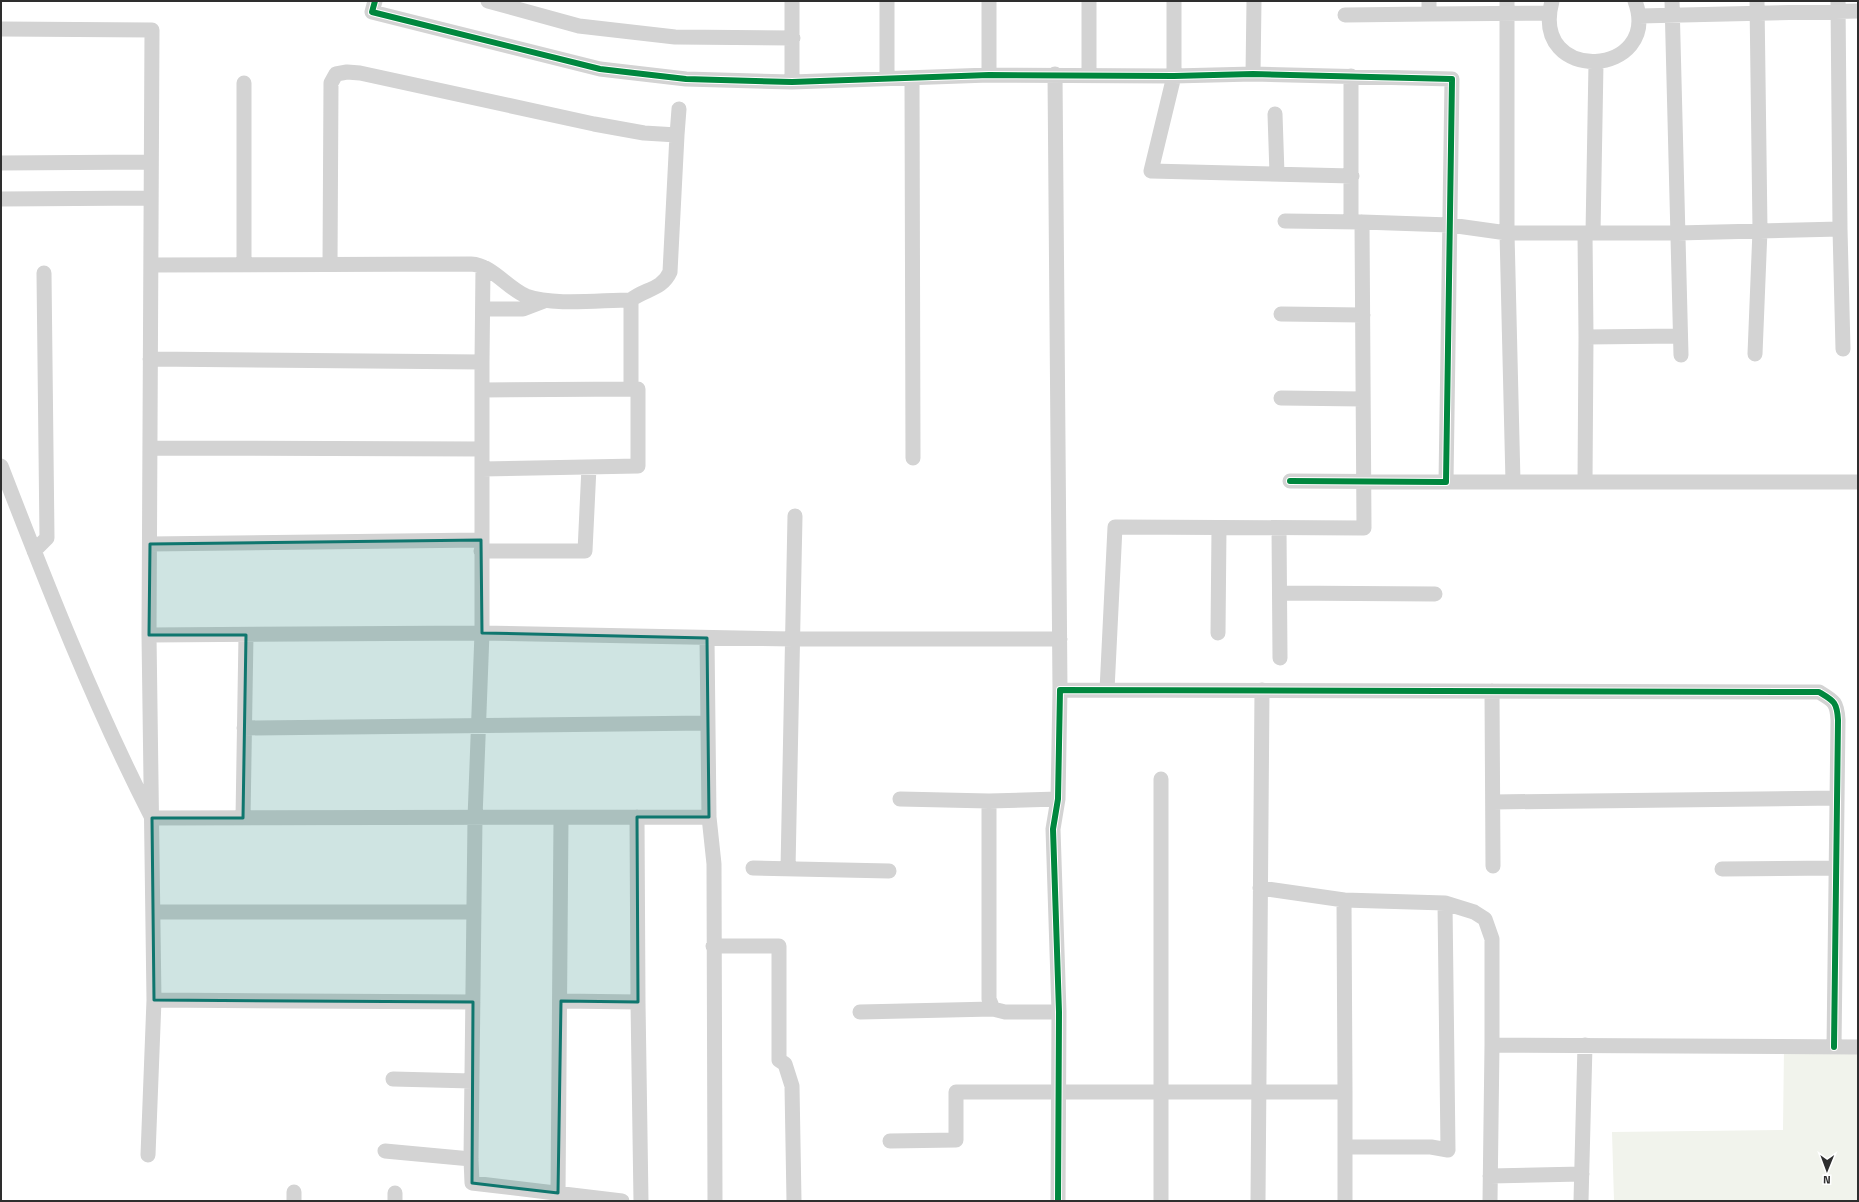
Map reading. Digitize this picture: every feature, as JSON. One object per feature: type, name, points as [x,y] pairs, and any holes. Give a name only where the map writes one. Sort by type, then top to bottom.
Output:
[{"type":"street","points":[[375,1],[372,12],[600,69],[686,79],[792,82],[1055,74],[1174,76],[1253,74],[1452,79],[1446,482]]},
{"type":"street","points":[[488,1],[579,26],[675,37],[793,38]]},
{"type":"street","points":[[792,1],[792,82]]},
{"type":"street","points":[[887,1],[887,78]]},
{"type":"street","points":[[988,1],[989,75]]},
{"type":"street","points":[[1089,1],[1089,74]]},
{"type":"street","points":[[1174,1],[1174,76],[1150,171],[1352,176]]},
{"type":"street","points":[[1253,74],[1254,1]]},
{"type":"street","points":[[1345,15],[1429,8],[1551,7],[1550,28],[1556,42],[1567,54],[1581,61],[1596,63],[1610,60],[1622,53],[1631,43],[1637,30],[1639,16],[1635,1]]},
{"type":"street","points":[[1639,16],[1671,8],[1838,6],[1858,11]]},
{"type":"street","points":[[1838,6],[1840,229],[1843,349]]},
{"type":"street","points":[[1507,7],[1507,233],[1513,482]]},
{"type":"street","points":[[1755,354],[1760,230],[1757,7]]},
{"type":"street","points":[[1671,8],[1681,355]]},
{"type":"street","points":[[1,29],[152,30],[149,635],[154,912],[154,1000],[148,1155]]},
{"type":"street","points":[[1584,482],[1586,337],[1596,63]]},
{"type":"street","points":[[330,264],[331,83],[336,74],[347,72],[360,73],[594,124],[644,133],[677,135]]},
{"type":"street","points":[[1055,74],[1060,690],[1058,799],[1053,829],[1059,1012],[1058,1201]]},
{"type":"street","points":[[1107,690],[1115,528],[1364,528],[1363,315],[1357,222],[1352,176],[1351,76]]},
{"type":"street","points":[[912,78],[913,458]]},
{"type":"street","points":[[244,83],[244,264]]},
{"type":"street","points":[[483,309],[523,309],[544,301],[631,300],[639,293],[659,286],[667,279],[670,272],[679,109]]},
{"type":"street","points":[[1275,114],[1277,174]]},
{"type":"street","points":[[1,162],[151,162]]},
{"type":"street","points":[[1,199],[151,198]]},
{"type":"street","points":[[1285,221],[1450,225],[1507,233],[1677,233],[1840,229]]},
{"type":"street","points":[[151,265],[471,264],[483,267],[516,291],[544,301]]},
{"type":"street","points":[[483,267],[481,546],[482,634],[475,818],[472,1002],[472,1183],[622,1201]]},
{"type":"street","points":[[34,551],[47,538],[44,273]]},
{"type":"street","points":[[631,300],[631,389]]},
{"type":"street","points":[[1281,314],[1363,315]]},
{"type":"street","points":[[1586,337],[1680,336]]},
{"type":"street","points":[[150,359],[482,362]]},
{"type":"street","points":[[482,469],[638,466],[638,389],[483,390]]},
{"type":"street","points":[[1281,398],[1363,399]]},
{"type":"street","points":[[150,448],[482,449]]},
{"type":"street","points":[[1,466],[34,551],[124,762],[152,818]]},
{"type":"street","points":[[150,544],[481,546],[585,551],[589,467]]},
{"type":"street","points":[[1290,481],[1364,483],[1858,482]]},
{"type":"street","points":[[788,869],[795,516]]},
{"type":"street","points":[[1218,634],[1219,528]]},
{"type":"street","points":[[1279,528],[1280,658]]},
{"type":"street","points":[[1280,593],[1435,594]]},
{"type":"street","points":[[149,635],[482,634],[793,639],[1060,639]]},
{"type":"street","points":[[243,818],[246,635]]},
{"type":"street","points":[[708,638],[709,817],[714,864],[713,946],[715,1201]]},
{"type":"street","points":[[1060,690],[1819,692],[1831,699],[1837,707],[1834,1047]]},
{"type":"street","points":[[1258,1201],[1262,690]]},
{"type":"street","points":[[1492,691],[1493,866]]},
{"type":"street","points":[[244,728],[708,723]]},
{"type":"street","points":[[1161,779],[1161,1201]]},
{"type":"street","points":[[1493,802],[1837,798]]},
{"type":"street","points":[[900,799],[989,801],[1058,799]]},
{"type":"street","points":[[989,801],[989,999],[993,1009]]},
{"type":"street","points":[[637,817],[641,1201]]},
{"type":"street","points":[[152,818],[561,819],[709,817]]},
{"type":"street","points":[[558,1193],[561,819]]},
{"type":"street","points":[[753,868],[889,871]]},
{"type":"street","points":[[1722,869],[1836,868]]},
{"type":"street","points":[[1260,888],[1344,900],[1445,903],[1474,912],[1485,919],[1492,938],[1490,1201]]},
{"type":"street","points":[[1344,900],[1345,1201]]},
{"type":"street","points":[[1345,1147],[1431,1148],[1448,1150],[1445,903]]},
{"type":"street","points":[[154,912],[474,912]]},
{"type":"street","points":[[713,946],[779,946],[779,1060],[785,1064],[792,1086],[794,1201]]},
{"type":"street","points":[[154,1000],[472,1002]]},
{"type":"street","points":[[560,1001],[638,1002]]},
{"type":"street","points":[[860,1012],[993,1009],[1005,1012],[1059,1012]]},
{"type":"street","points":[[1492,1045],[1858,1047]]},
{"type":"street","points":[[1581,1201],[1584,1045]]},
{"type":"street","points":[[394,1078],[472,1081]]},
{"type":"street","points":[[890,1141],[956,1140],[956,1092],[1345,1092]]},
{"type":"street","points":[[385,1151],[471,1159]]},
{"type":"street","points":[[1490,1176],[1582,1174]]},
{"type":"highlighted area","points":[[481,540],[482,633],[707,638],[709,817],[637,817],[638,1002],[561,1001],[558,1193],[472,1183],[473,1002],[154,1000],[152,818],[243,818],[246,635],[149,635],[150,544]]},
{"type":"shaded area","points":[[1784,1047],[1858,1047],[1858,1201],[1614,1201],[1612,1132],[1783,1130]]},
{"type":"cycle path","points":[[375,1],[372,12],[600,69],[686,79],[792,82],[989,75],[1174,76],[1253,74],[1452,79],[1446,482],[1290,481]]},
{"type":"cycle path","points":[[1058,1201],[1059,1012],[1053,829],[1058,799],[1060,690],[1819,692],[1834,703],[1837,709],[1838,720],[1834,1047]]}]
